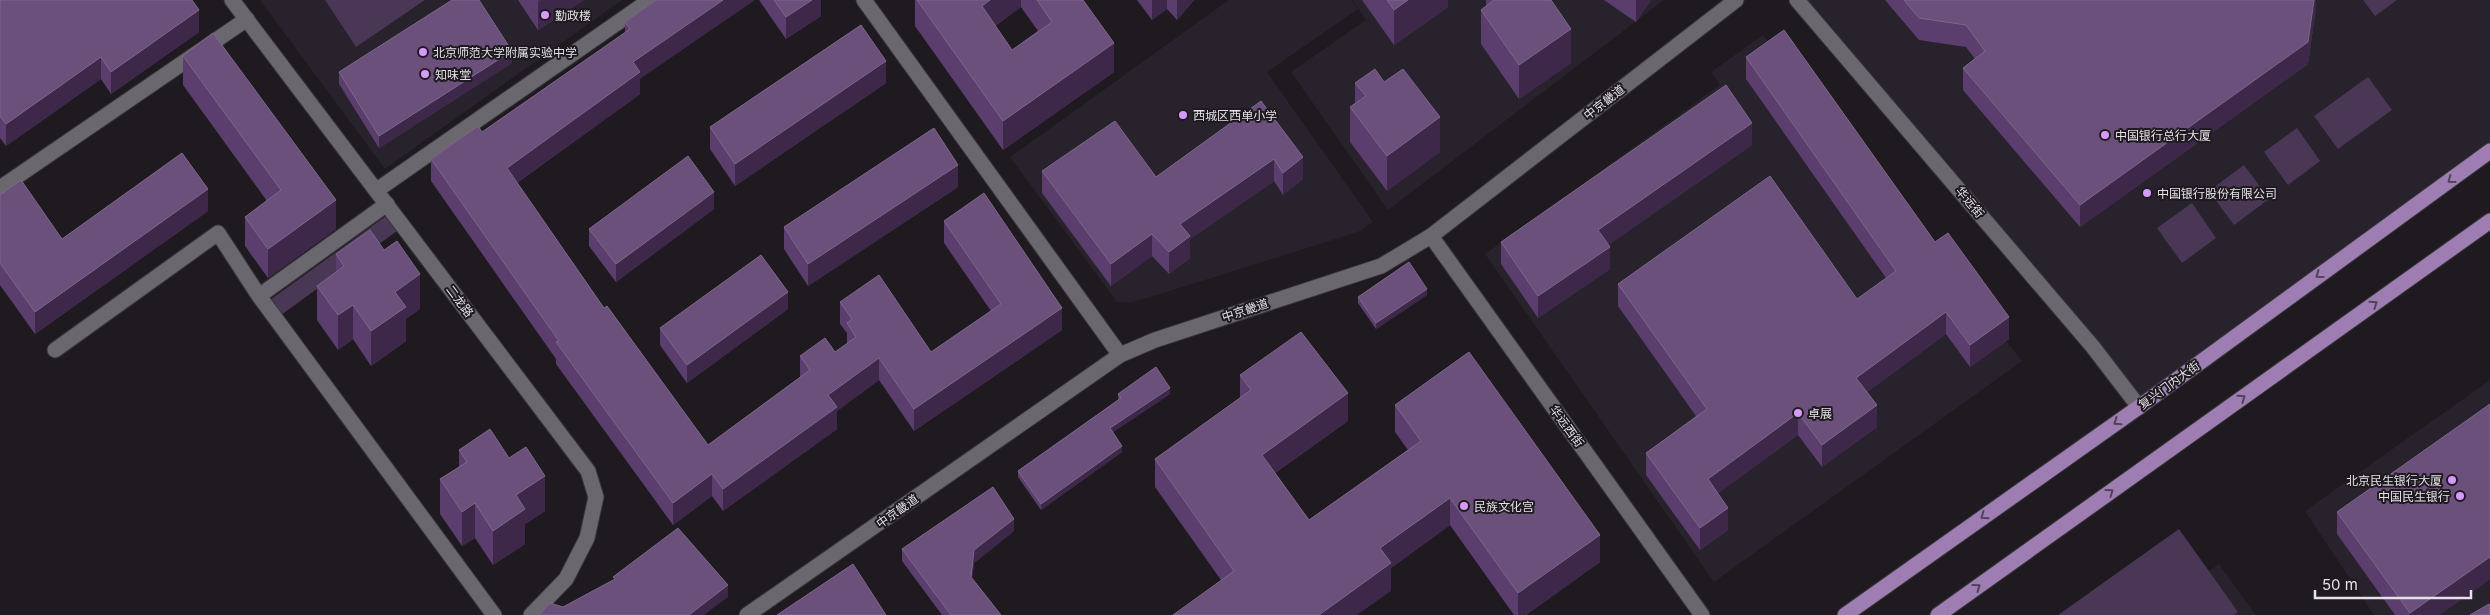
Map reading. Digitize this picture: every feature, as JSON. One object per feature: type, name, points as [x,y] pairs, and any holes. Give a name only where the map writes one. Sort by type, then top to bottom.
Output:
[{"type":"highway","name":"复兴门内大街","points":[[1845,615],[2139,406],[2490,151]]},
{"type":"highway","points":[[1938,615],[2490,221]]},
{"type":"street","name":"二龙路","points":[[232,0],[588,471],[596,497],[587,538],[566,579],[531,615]]},
{"type":"street","points":[[377,190],[650,0]]},
{"type":"street","points":[[864,0],[1120,355]]},
{"type":"street","name":"中京畿道","points":[[747,615],[1120,355],[1156,340],[1381,266],[1431,236],[1736,0]]},
{"type":"street","name":"华远街","points":[[1797,0],[2087,340],[2139,406]]},
{"type":"street","points":[[0,188],[247,19]]},
{"type":"street","points":[[259,296],[387,204]]},
{"type":"street","points":[[55,350],[218,233],[259,296],[494,615]]},
{"type":"street","name":"华远西街","points":[[1431,236],[1702,615]]},
{"type":"shaded area","name":"北京师范大学附属实验中学","points":[[260,0],[622,0],[385,169]]},
{"type":"shaded area","points":[[325,0],[425,0],[356,47]]},
{"type":"shaded area","name":"西城区西单小学","points":[[1229,0],[1351,0],[1358,9],[1267,72],[1373,222],[1358,232],[1157,295],[1132,302],[1117,302],[1010,157]]},
{"type":"shaded area","points":[[1352,0],[1664,0],[1388,210],[1291,72],[1366,20]]},
{"type":"shaded area","points":[[1797,0],[2490,0],[2490,156],[2139,407]]},
{"type":"shaded area","points":[[2363,0],[2397,0],[2375,16]]},
{"type":"shaded area","points":[[1763,35],[2022,361],[1714,582],[1485,254],[1720,85],[1711,72]]},
{"type":"shaded area","points":[[2368,77],[2392,110],[2338,149],[2314,116]]},
{"type":"shaded area","points":[[2297,128],[2320,161],[2288,185],[2264,152]]},
{"type":"shaded area","points":[[2244,165],[2269,199],[2234,225],[2209,191]]},
{"type":"shaded area","points":[[2192,203],[2216,238],[2182,263],[2157,228]]},
{"type":"shaded area","points":[[386,216],[397,231],[281,315],[270,300]]},
{"type":"shaded area","name":"北京民生银行大厦","points":[[2490,380],[2490,615],[2374,615],[2305,511]]},
{"type":"shaded area","points":[[2179,529],[2238,612],[2234,615],[2058,615]]},
{"type":"shaded area","points":[[2219,564],[2256,615],[2148,615]]},
{"type":"building","points":[[0,0],[192,0],[199,10],[111,72],[101,57],[6,124],[0,116]]},
{"type":"building","name":"知味堂","points":[[452,0],[479,0],[512,51],[379,136],[339,72]]},
{"type":"building","points":[[656,0],[723,0],[633,62],[640,72],[507,168],[604,308],[607,306],[708,445],[810,370],[800,356],[825,338],[835,352],[856,337],[847,323],[852,319],[840,302],[879,275],[931,352],[1001,304],[944,221],[984,193],[1062,308],[914,409],[879,358],[828,395],[837,407],[723,489],[712,474],[673,503],[556,342],[559,341],[431,159],[478,126],[482,132],[630,29],[625,22]]},
{"type":"building","points":[[774,0],[812,0],[786,17]]},
{"type":"building","points":[[917,0],[990,0],[982,6],[1012,50],[1052,22],[1037,0],[1083,0],[1114,43],[1003,121]]},
{"type":"building","points":[[1387,0],[1408,0],[1394,10]]},
{"type":"building","points":[[1494,0],[1551,0],[1571,29],[1519,65],[1481,10]]},
{"type":"building","name":"中国银行总行大厦","points":[[1904,0],[2314,0],[2308,42],[2080,205],[1963,68],[1985,51],[1966,25],[1919,18]]},
{"type":"building","points":[[861,25],[886,61],[735,164],[710,127]]},
{"type":"building","points":[[1784,30],[1935,242],[1948,233],[2009,317],[1970,345],[1946,312],[1856,378],[1877,405],[1822,445],[1798,413],[1708,479],[1728,508],[1700,528],[1646,453],[1707,409],[1618,284],[1770,176],[1857,299],[1896,271],[1746,57]]},
{"type":"building","points":[[213,33],[336,200],[268,249],[245,217],[281,190],[183,56]]},
{"type":"building","points":[[1375,69],[1384,82],[1403,69],[1440,117],[1387,156],[1350,107],[1366,96],[1355,83]]},
{"type":"building","points":[[1726,85],[1752,123],[1598,230],[1610,247],[1538,296],[1501,242]]},
{"type":"building","points":[[1261,101],[1303,157],[1283,173],[1274,159],[1180,224],[1190,236],[1169,252],[1152,234],[1111,264],[1042,171],[1115,121],[1156,177]]},
{"type":"building","points":[[934,128],[958,165],[808,264],[784,227]]},
{"type":"building","points":[[182,153],[208,189],[35,312],[0,263],[0,195],[21,180],[62,239]]},
{"type":"building","points":[[688,156],[714,192],[616,264],[589,229]]},
{"type":"building","points":[[370,230],[384,250],[397,241],[420,274],[395,292],[406,307],[371,331],[353,305],[338,315],[317,286],[344,266],[336,254]]},
{"type":"building","points":[[761,255],[788,292],[687,365],[660,328]]},
{"type":"building","points":[[1409,262],[1427,289],[1376,323],[1358,297]]},
{"type":"building","name":"民族文化宫","points":[[1301,332],[1348,393],[1262,455],[1309,520],[1421,441],[1395,405],[1469,352],[1600,535],[1518,593],[1450,498],[1380,548],[1391,563],[1319,615],[1173,615],[1234,571],[1155,459],[1251,390],[1240,375]]},
{"type":"building","points":[[1156,367],[1170,388],[1110,428],[1122,446],[1041,504],[1018,471],[1121,398],[1118,394]]},
{"type":"building","name":"北京民生银行大厦","points":[[2490,404],[2490,557],[2410,613],[2337,512]]},
{"type":"building","points":[[490,429],[509,458],[526,447],[545,476],[516,495],[525,509],[493,531],[475,503],[462,512],[440,479],[467,462],[459,450]]},
{"type":"building","points":[[993,487],[1014,519],[974,550],[971,577],[1001,615],[951,615],[902,549]]},
{"type":"building","points":[[678,528],[728,585],[689,615],[539,615],[550,603],[563,607],[615,579],[613,577]]},
{"type":"building","points":[[853,564],[886,615],[777,615]]},
{"type":"building","points":[[2489,604],[2490,615],[2470,615]]},
{"type":"place","name":"勤政楼","points":[[545,15]]},
{"type":"place","name":"北京师范大学附属实验中学","points":[[423,52]]},
{"type":"place","name":"知味堂","points":[[425,74]]},
{"type":"place","name":"西城区西单小学","points":[[1183,115]]},
{"type":"place","name":"中国银行总行大厦","points":[[2105,135]]},
{"type":"place","name":"中国银行股份有限公司","points":[[2147,193]]},
{"type":"place","name":"卓展","points":[[1798,413]]},
{"type":"place","name":"北京民生银行大厦","points":[[2452,480]]},
{"type":"place","name":"中国民生银行","points":[[2460,496]]},
{"type":"place","name":"民族文化宫","points":[[1464,506]]}]
